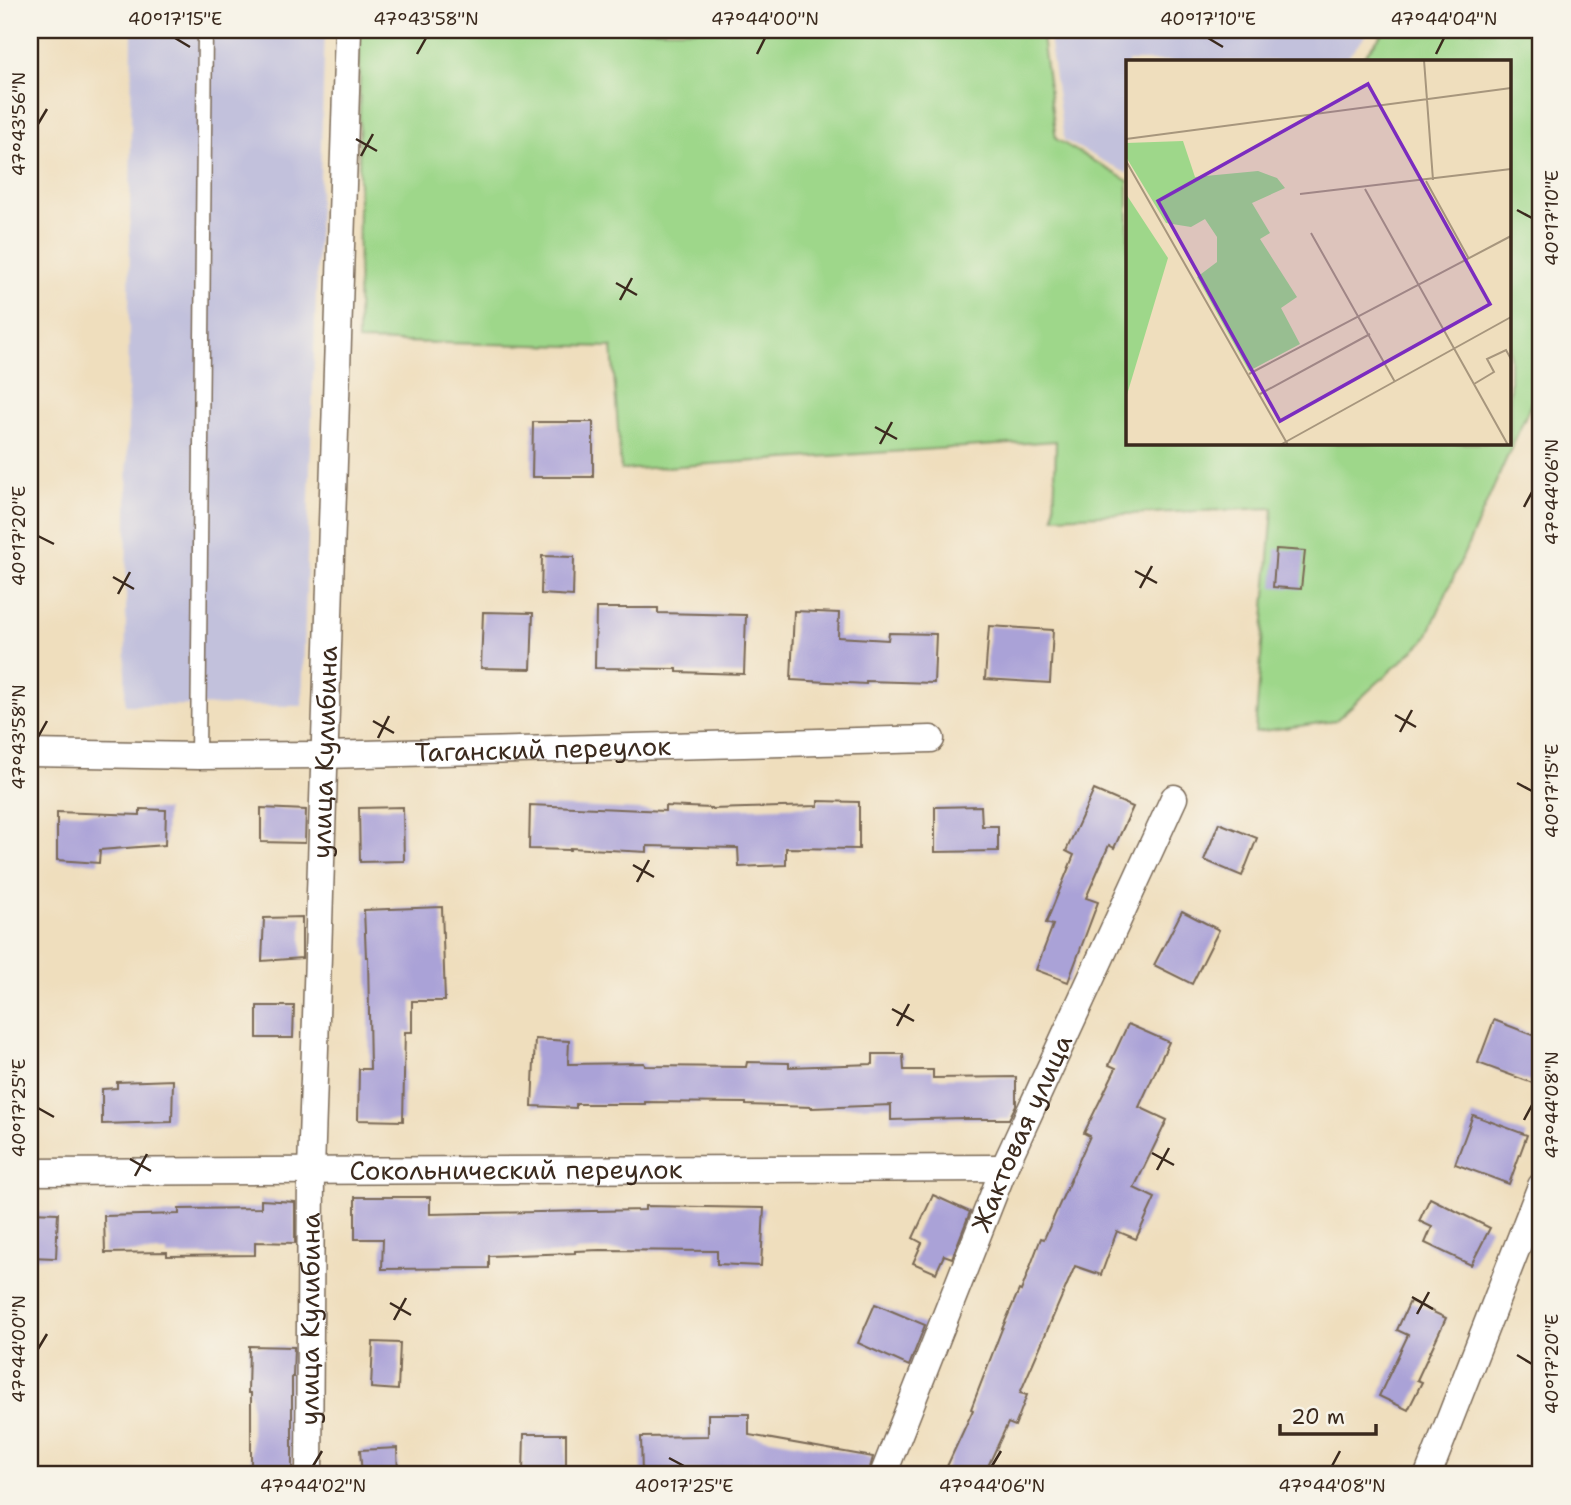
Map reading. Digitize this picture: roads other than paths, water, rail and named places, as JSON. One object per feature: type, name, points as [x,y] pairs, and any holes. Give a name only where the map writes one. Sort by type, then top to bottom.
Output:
[{"type":"street","name":"улица Кулибина","points":[[309,1475],[311,1171],[348,30]]},
{"type":"street","name":"Таганский переулок","points":[[30,753],[325,755],[931,739]]},
{"type":"street","name":"Жактовая улица","points":[[883,1475],[1004,1168],[1174,798]]},
{"type":"street","name":"Сокольнический переулок","points":[[30,1172],[1004,1168]]},
{"type":"street","points":[[1428,1475],[1541,1186]]},
{"type":"lane","points":[[198,756],[205,30]]}]
